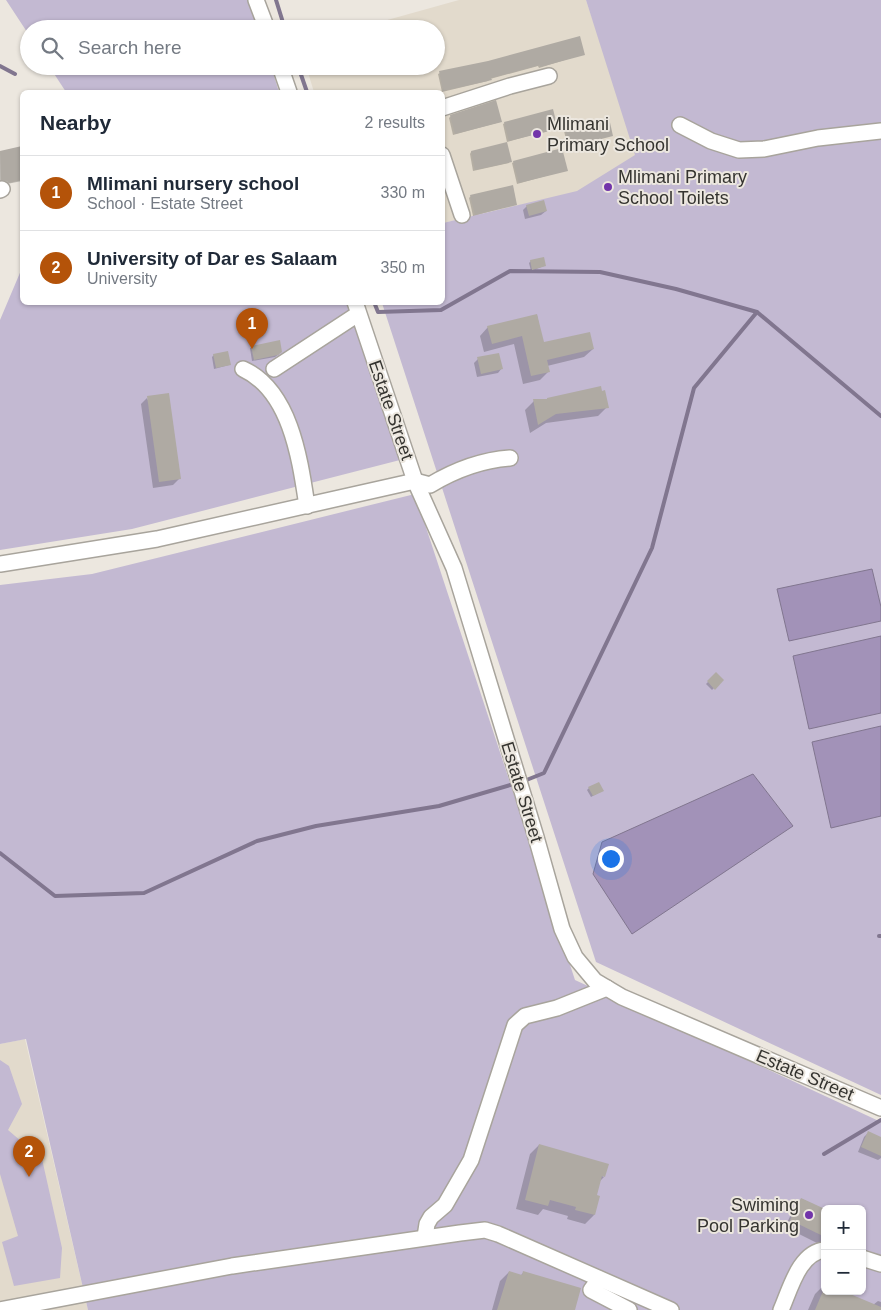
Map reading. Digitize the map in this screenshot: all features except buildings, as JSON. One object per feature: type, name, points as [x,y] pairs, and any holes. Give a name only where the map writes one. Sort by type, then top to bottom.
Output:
[{"type":"street","points":[[256,0],[264,20]]},
{"type":"street","points":[[283,75],[288,90]]},
{"type":"street","points":[[445,107],[510,86],[549,76]]},
{"type":"street","points":[[680,125],[711,141],[739,150],[764,149],[818,138],[881,131]]},
{"type":"street","points":[[445,164],[462,215]]},
{"type":"street","points":[[274,369],[356,308]]},
{"type":"street","name":"Estate Street","points":[[356,308],[415,481],[454,568],[562,929],[574,957],[595,981],[622,997],[881,1108]]},
{"type":"street","points":[[244,370],[255,375],[267,388],[284,414],[294,441],[307,506]]},
{"type":"street","points":[[0,564],[157,540],[415,481],[430,485],[446,475],[480,463],[510,458]]},
{"type":"street","points":[[424,1237],[427,1224],[444,1205],[471,1160],[515,1025],[525,1016],[557,1008],[607,988]]},
{"type":"street","points":[[0,1310],[232,1266],[424,1237],[485,1230],[671,1310]]},
{"type":"street","points":[[781,1310],[801,1266],[811,1254],[821,1251]]},
{"type":"street","points":[[866,1259],[881,1264]]},
{"type":"street","points":[[598,1279],[591,1290],[629,1310]]},
{"type":"shaded area","points":[[6,0],[249,0],[256,20],[20,20]]},
{"type":"shaded area","name":"Mlimani Primary School","points":[[459,0],[586,0],[645,176],[445,223],[445,90],[313,90],[309,75],[445,75],[445,20],[387,20]]},
{"type":"shaded area","points":[[586,0],[881,0],[881,1095],[596,962],[383,305],[445,305],[445,223],[577,191],[635,155]]},
{"type":"shaded area","points":[[55,75],[274,75],[278,90],[65,90]]},
{"type":"shaded area","points":[[20,273],[20,305],[350,305],[400,460],[132,529],[0,550],[0,320]]},
{"type":"shaded area","points":[[415,494],[575,980],[881,1122],[881,1310],[88,1310],[26,1039],[0,1044],[0,585],[92,574]]},
{"type":"shaded area","points":[[872,569],[881,607],[881,621],[789,641],[777,589]]},
{"type":"shaded area","points":[[881,636],[881,713],[809,729],[793,656]]},
{"type":"shaded area","points":[[881,726],[881,816],[831,828],[812,742]]},
{"type":"shaded area","points":[[753,774],[793,826],[632,934],[593,874],[602,842]]},
{"type":"shaded area","points":[[25,1039],[88,1310],[0,1310],[0,1044]]},
{"type":"shaded area","points":[[0,1060],[9,1066],[22,1104],[8,1130],[42,1159],[62,1248],[60,1278],[14,1286],[2,1242],[18,1236],[0,1174]]},
{"type":"waterway","points":[[276,0],[282,20]]},
{"type":"waterway","points":[[0,66],[15,74]]},
{"type":"waterway","points":[[301,75],[306,90]]},
{"type":"waterway","points":[[375,305],[378,312],[441,310],[510,271],[600,272],[676,289],[757,312],[881,416]]},
{"type":"waterway","points":[[524,781],[544,773],[652,548],[694,388],[757,312]]},
{"type":"waterway","points":[[0,853],[55,896],[144,893],[257,841],[316,826],[439,806],[517,783]]},
{"type":"waterway","points":[[824,1154],[881,1120]]},
{"type":"place","name":"Mlimani Primary School","points":[[537,134]]},
{"type":"place","name":"Mlimani Primary School Toilets","points":[[608,187]]},
{"type":"place","name":"Mlimani nursery school","points":[[252,349]]},
{"type":"place","name":"University of Dar es Salaam","points":[[29,1177]]},
{"type":"place","name":"Swiming Pool Parking","points":[[809,1215]]}]
